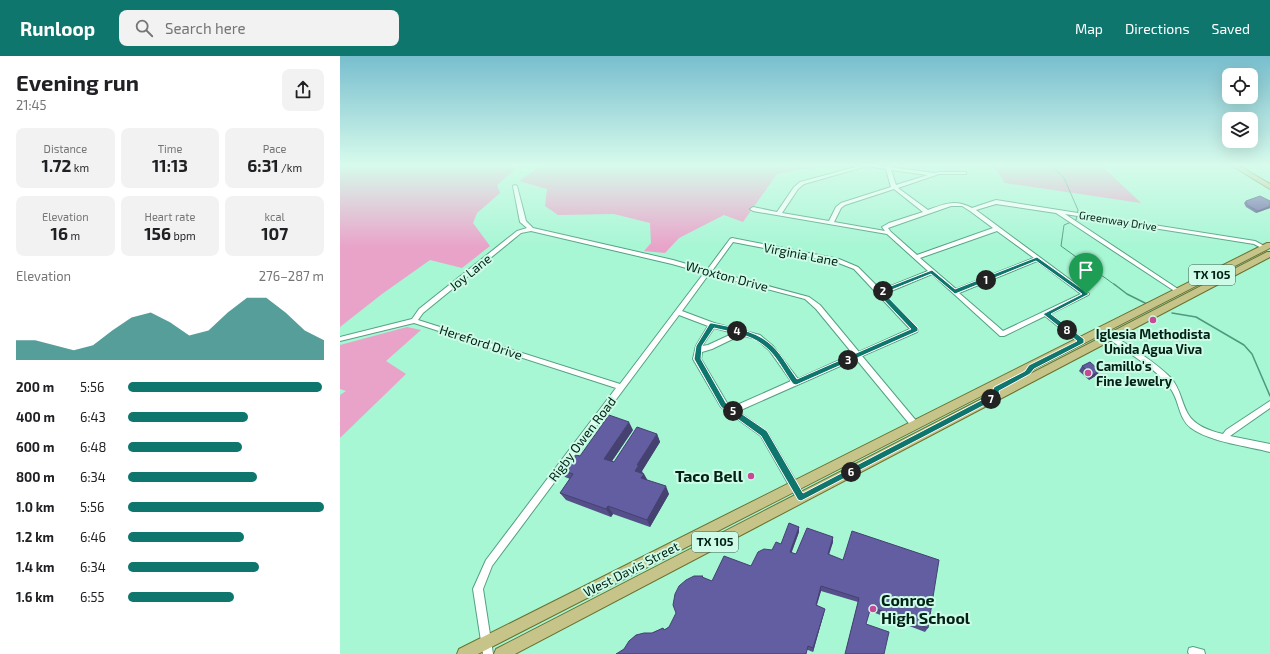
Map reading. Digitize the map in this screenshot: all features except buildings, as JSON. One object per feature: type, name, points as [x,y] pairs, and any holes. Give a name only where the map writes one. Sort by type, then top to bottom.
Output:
[{"type":"main road","name":"West Davis Street","points":[[464,654],[487,648],[668,551],[915,424],[1179,292],[1268,252]]},
{"type":"main road","name":"West Davis Street","points":[[501,654],[1155,314],[1268,252]]},
{"type":"main road","points":[[1155,314],[1156,309],[1181,297],[1179,292]]},
{"type":"main road","points":[[1111,337],[1108,332],[1132,319],[1136,313]]},
{"type":"main road","points":[[1054,366],[1056,361],[1082,347],[1083,343],[1081,341]]},
{"type":"main road","points":[[997,396],[997,389],[1028,373],[1031,367]]},
{"type":"main road","points":[[890,451],[896,444],[945,418],[948,413],[947,408]]},
{"type":"main road","points":[[599,603],[606,593],[664,562],[668,556],[668,551]]},
{"type":"street","points":[[516,192],[523,222],[531,229]]},
{"type":"street","points":[[779,213],[793,192]]},
{"type":"street","points":[[831,222],[839,207],[843,204],[879,192]]},
{"type":"street","points":[[900,192],[927,212]]},
{"type":"street","points":[[972,210],[996,202],[1056,211],[1064,214],[1080,228],[1179,292]]},
{"type":"street","points":[[958,204],[972,210],[1086,294],[1002,334],[885,228],[888,225],[927,212],[958,204]]},
{"type":"street","points":[[753,209],[889,233]]},
{"type":"street","name":"Greenway Drive","points":[[1064,214],[1088,216],[1255,243],[1268,252]]},
{"type":"street","name":"Wroxton Drive","points":[[531,229],[708,271],[751,284],[798,294],[807,298],[818,307],[915,424]]},
{"type":"street","name":"Joy Lane","points":[[414,321],[421,311],[519,232],[531,229]]},
{"type":"street","points":[[916,257],[997,229]]},
{"type":"street","name":"Rigby Owen Road","points":[[487,648],[479,605],[478,589],[489,563],[732,240]]},
{"type":"street","name":"Virginia Lane","points":[[732,240],[844,262],[856,268],[915,330],[858,356]]},
{"type":"street","points":[[955,292],[1037,258]]},
{"type":"street","points":[[880,293],[932,272]]},
{"type":"street","points":[[678,312],[712,325],[758,337],[771,348],[796,382]]},
{"type":"street","points":[[1046,314],[1081,341]]},
{"type":"street","points":[[340,339],[414,321]]},
{"type":"street","name":"Hereford Drive","points":[[414,321],[621,387]]},
{"type":"street","points":[[712,325],[699,346],[697,359],[724,405],[764,434],[801,498]]},
{"type":"street","points":[[698,350],[710,347],[742,332]]},
{"type":"street","points":[[1111,337],[1160,373],[1172,384],[1178,392],[1182,410],[1193,425],[1202,430],[1224,437],[1270,448]]},
{"type":"street","points":[[734,412],[740,407],[858,356]]},
{"type":"street","points":[[1224,437],[1267,406]]},
{"type":"street","points":[[1194,654],[1194,652],[1200,654]]},
{"type":"shaded area","points":[[340,192],[500,192],[477,213],[473,223],[490,246],[462,268],[430,260],[382,294],[340,327]]},
{"type":"shaded area","points":[[547,192],[764,192],[743,222],[724,215],[679,238],[665,253],[644,251],[651,243],[650,223],[614,214],[558,215],[545,206]]},
{"type":"shaded area","points":[[1066,192],[1129,192],[1141,203]]},
{"type":"shaded area","points":[[407,327],[421,330],[386,361],[406,374],[340,438],[340,395],[346,391],[340,389],[340,345]]},
{"type":"waterway","points":[[1070,192],[1078,210],[1076,220],[1064,225],[1061,246],[1115,285]]},
{"type":"waterway","points":[[1114,284],[1127,294],[1147,304]]},
{"type":"waterway","points":[[1172,313],[1196,317],[1244,345],[1252,354],[1270,396]]},
{"type":"place","name":"Iglesia Methodista Unida Agua Viva","points":[[1153,320]]},
{"type":"place","name":"Camillo's Fine Jewelry","points":[[1088,373]]},
{"type":"place","name":"Taco Bell","points":[[751,476]]},
{"type":"place","name":"Conroe High School","points":[[873,609]]},
{"type":"route","points":[[1037,258],[1086,294],[1046,314],[1081,341],[1031,367],[1028,373],[997,389],[997,396],[801,498],[792,479],[764,434],[724,405],[697,359],[699,346],[712,325],[758,337],[771,348],[796,382],[915,330],[880,293],[932,272],[955,292],[1037,258]]}]
